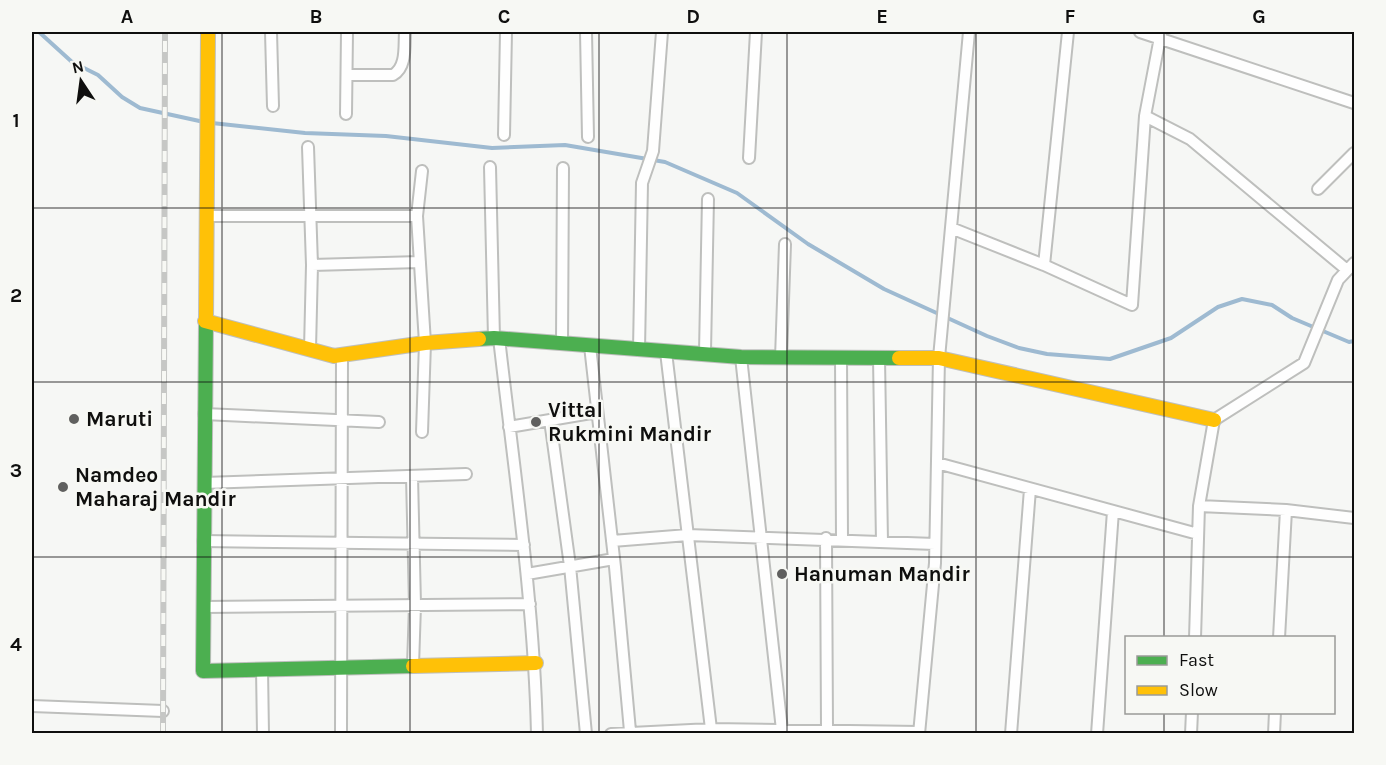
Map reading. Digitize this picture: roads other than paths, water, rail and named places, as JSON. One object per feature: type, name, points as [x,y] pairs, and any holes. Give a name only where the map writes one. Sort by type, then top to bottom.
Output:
[{"type":"street","points":[[208,32],[202,670],[536,663]]},
{"type":"street","points":[[271,32],[273,106]]},
{"type":"street","points":[[346,114],[347,32]]},
{"type":"street","points":[[347,75],[393,75],[399,71],[403,65],[405,32]]},
{"type":"street","points":[[504,135],[506,32]]},
{"type":"street","points":[[586,32],[588,137]]},
{"type":"street","points":[[639,350],[642,183],[653,151],[662,32]]},
{"type":"street","points":[[749,158],[756,32]]},
{"type":"street","points":[[611,734],[630,731],[714,730],[919,733],[935,544],[939,358],[969,32]]},
{"type":"street","points":[[1044,265],[1068,32]]},
{"type":"street","points":[[1140,32],[1160,35],[1354,103]]},
{"type":"street","points":[[951,228],[1044,265],[1132,305],[1145,116],[1160,35]]},
{"type":"street","points":[[205,321],[334,356],[425,343],[496,338],[666,352],[705,352],[741,357],[939,358],[1214,420],[1304,363],[1316,339],[1338,279],[1351,266],[1190,139],[1145,116]]},
{"type":"street","points":[[308,147],[312,265],[310,350]]},
{"type":"street","points":[[1318,189],[1354,153]]},
{"type":"street","points":[[490,167],[496,338],[524,544],[536,663],[537,734]]},
{"type":"street","points":[[562,343],[563,168]]},
{"type":"street","points":[[422,171],[417,216],[425,343],[422,432]]},
{"type":"street","points":[[705,352],[708,199]]},
{"type":"street","points":[[207,216],[417,216]]},
{"type":"street","points":[[781,358],[785,244]]},
{"type":"street","points":[[312,265],[420,262]]},
{"type":"street","points":[[590,346],[614,559],[630,731]]},
{"type":"street","points":[[666,352],[714,730]]},
{"type":"street","points":[[341,734],[343,543],[340,421],[342,355]]},
{"type":"street","points":[[741,357],[786,731]]},
{"type":"street","points":[[841,358],[842,538]]},
{"type":"street","points":[[879,358],[882,542]]},
{"type":"street","points":[[509,427],[597,412]]},
{"type":"street","points":[[204,414],[379,422]]},
{"type":"street","points":[[550,420],[570,566],[586,734]]},
{"type":"street","points":[[1195,636],[1199,507],[1214,420]]},
{"type":"street","points":[[937,463],[1198,534]]},
{"type":"street","points":[[204,483],[466,474]]},
{"type":"street","points":[[412,476],[415,605],[413,666]]},
{"type":"street","points":[[1011,734],[1030,489]]},
{"type":"street","points":[[1199,507],[1286,510],[1354,518]]},
{"type":"street","points":[[1280,636],[1286,510]]},
{"type":"street","points":[[1097,734],[1113,511]]},
{"type":"street","points":[[612,541],[688,534],[842,538],[935,544]]},
{"type":"street","points":[[826,538],[832,731]]},
{"type":"street","points":[[204,541],[524,544]]},
{"type":"street","points":[[527,574],[614,559]]},
{"type":"street","points":[[203,607],[530,604]]},
{"type":"street","points":[[262,669],[262,734]]},
{"type":"street","points":[[32,706],[163,711]]},
{"type":"street","points":[[1191,734],[1192,714]]},
{"type":"street","points":[[1274,734],[1275,714]]},
{"type":"waterway","points":[[39,32],[72,62],[98,75],[122,97],[140,108],[204,122]]},
{"type":"waterway","points":[[212,123],[305,133],[386,136],[492,148],[565,145],[665,162],[737,193],[808,244],[884,289],[987,336],[1019,348],[1047,354],[1110,359],[1171,338],[1218,307],[1242,299],[1272,305],[1292,318],[1349,342],[1354,341]]},
{"type":"railway","points":[[163,734],[165,32]]},
{"type":"place","name":"Maruti","points":[[74,419]]},
{"type":"place","name":"Vittal Rukmini Mandir","points":[[536,422]]},
{"type":"place","name":"Namdeo Maharaj Mandir","points":[[63,487]]},
{"type":"place","name":"Hanuman Mandir","points":[[782,574]]}]
